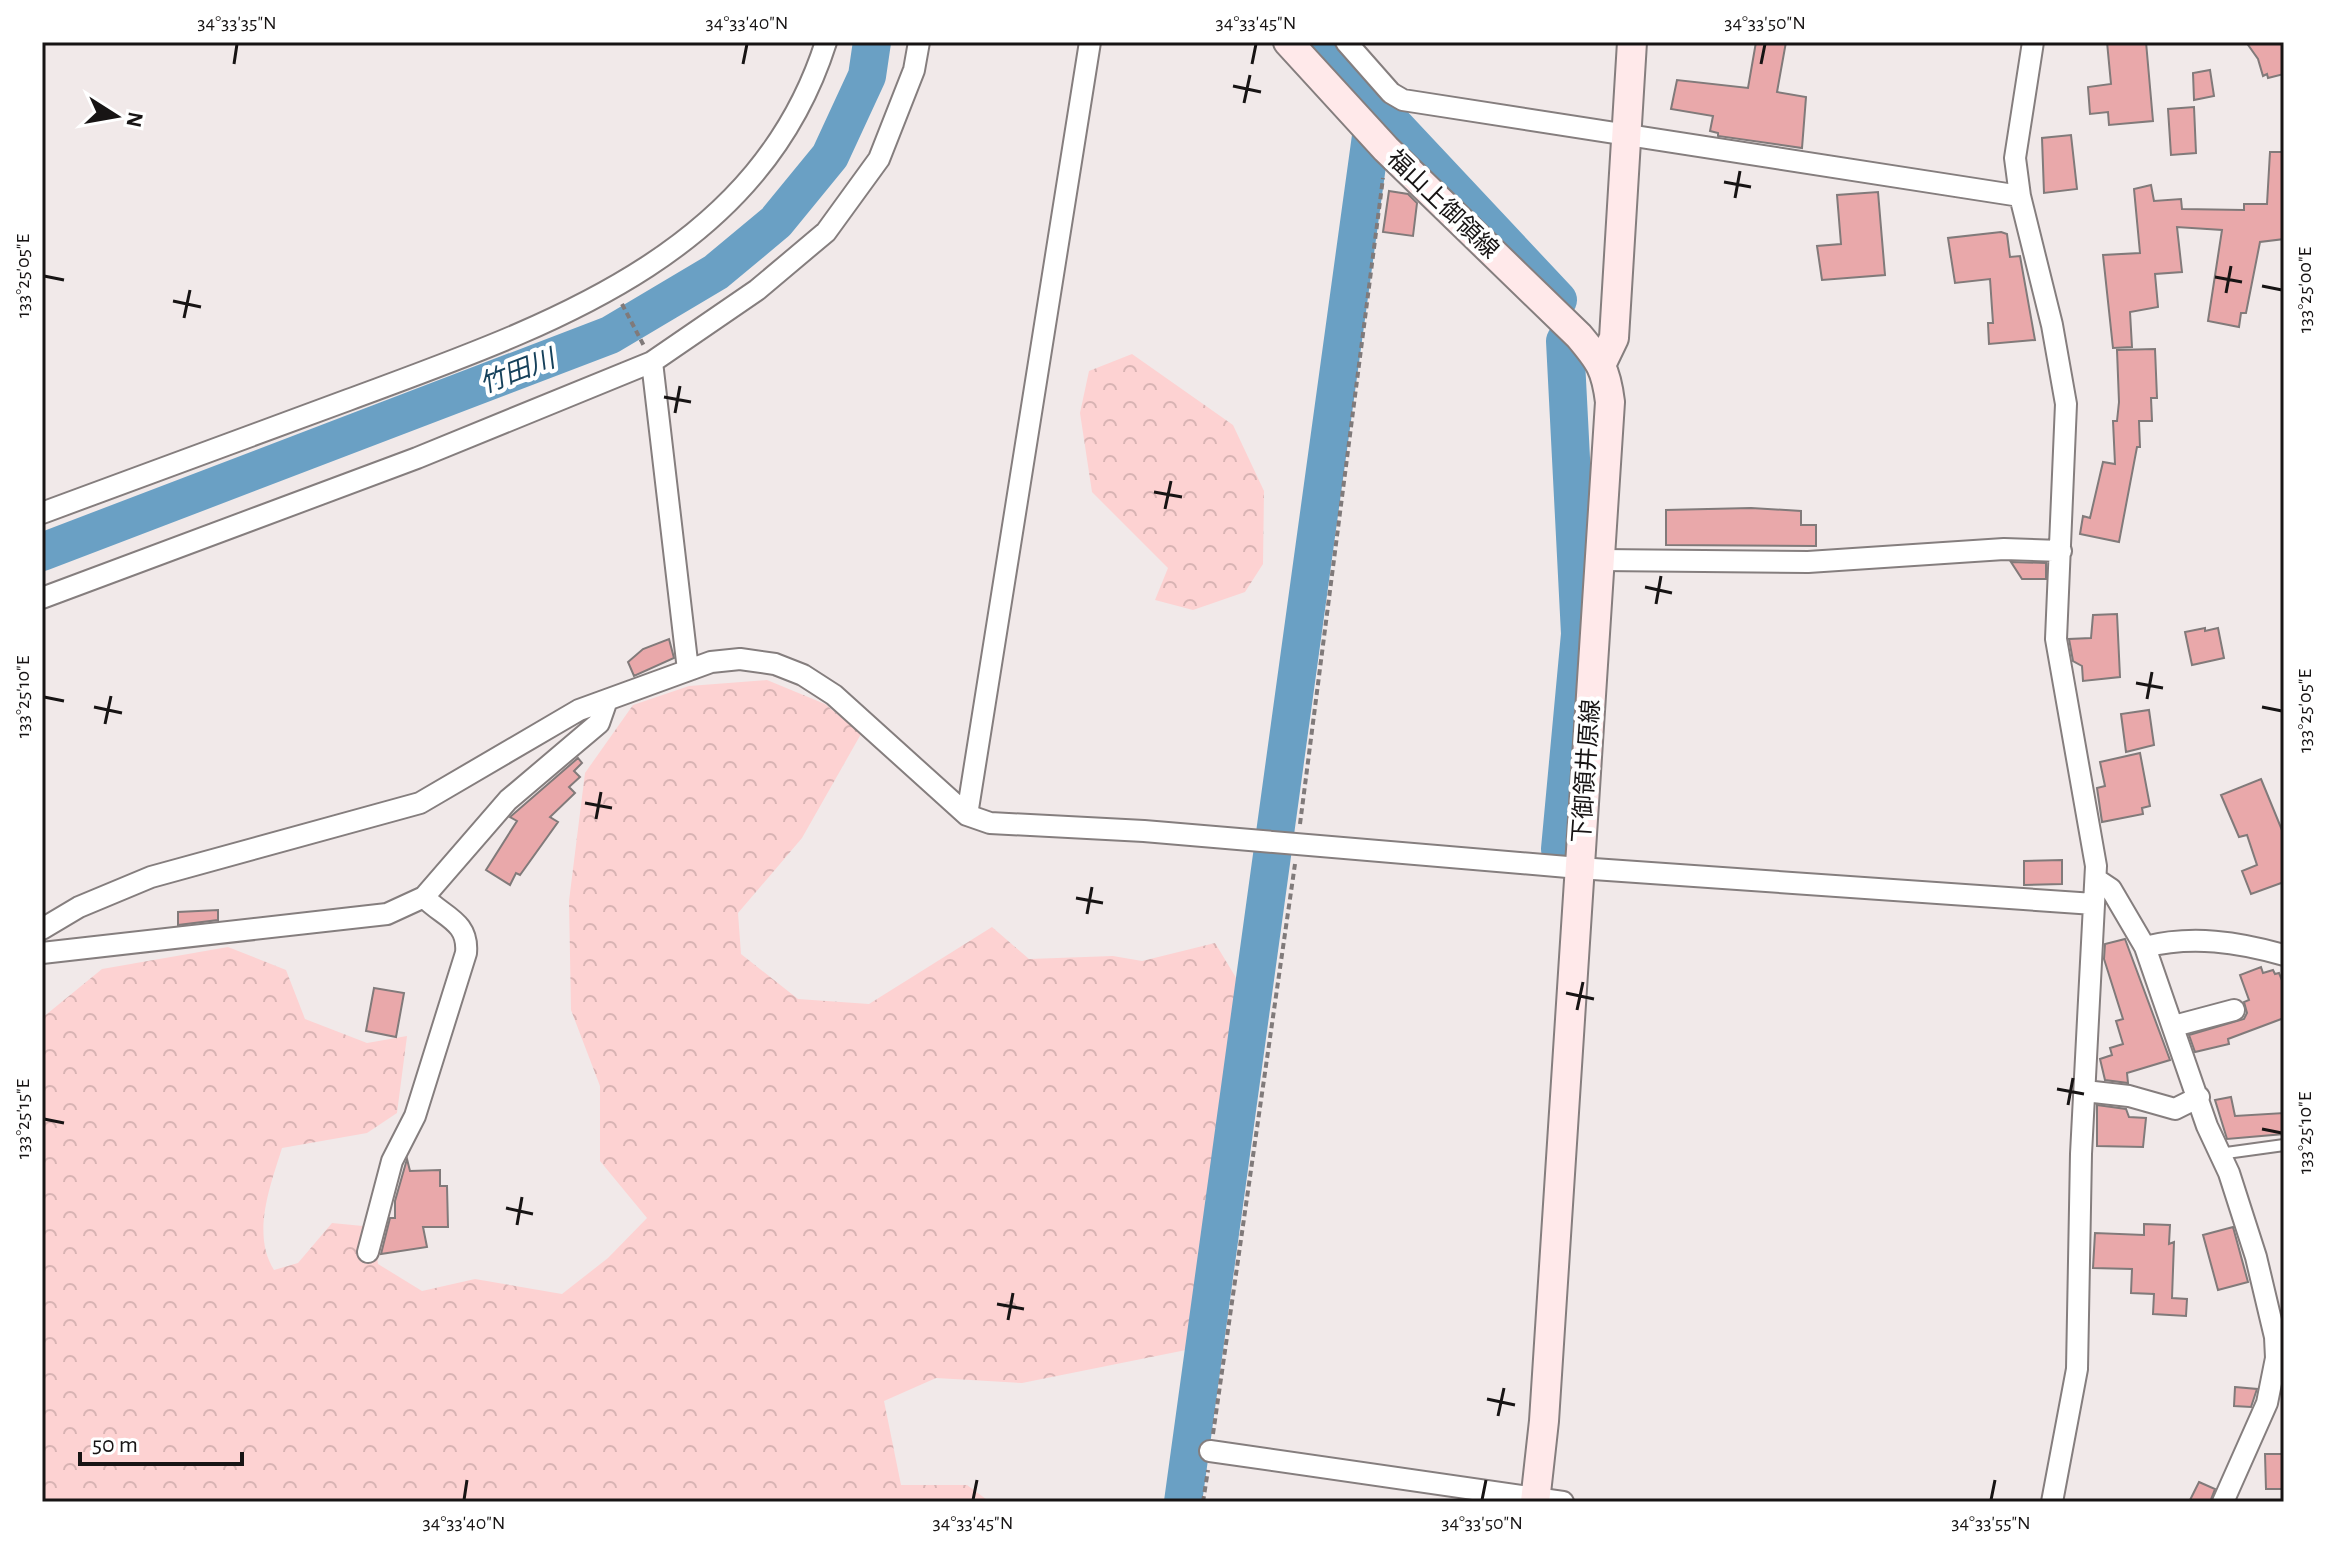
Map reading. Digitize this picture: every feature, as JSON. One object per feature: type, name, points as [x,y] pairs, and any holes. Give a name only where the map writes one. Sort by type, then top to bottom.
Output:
[{"type":"main road","name":"福山上御領線","points":[[1288,42],[1386,149],[1579,336],[1602,363]]},
{"type":"main road","points":[[1602,363],[1614,338],[1632,42]]},
{"type":"main road","name":"下御領井原線","points":[[1544,1501],[1544,1421],[1610,402],[1602,363]]},
{"type":"street","points":[[42,513],[518,337],[664,257],[734,198],[783,139],[826,42]]},
{"type":"street","points":[[42,598],[417,458],[650,359],[757,290],[826,232],[879,159],[914,70],[919,42]]},
{"type":"street","points":[[967,815],[1090,42]]},
{"type":"street","points":[[1346,42],[1391,93],[1403,100],[2020,196]]},
{"type":"street","points":[[2033,42],[2016,144],[2020,196],[2052,325],[2066,404],[2056,639],[2093,846],[2096,879],[2085,1091],[2077,1369],[2052,1502]]},
{"type":"street","points":[[650,359],[688,670]]},
{"type":"street","points":[[1601,560],[1808,562],[2004,549],[2061,551]]},
{"type":"street","points":[[42,929],[79,907],[151,877],[420,803],[579,710],[711,662],[740,659],[775,664],[803,675],[834,695],[967,815],[990,823],[2094,904]]},
{"type":"street","points":[[42,953],[387,914],[424,897],[508,800],[599,723],[607,700]]},
{"type":"street","points":[[2096,879],[2111,889],[2148,954],[2256,1257],[2276,1358],[2267,1403],[2223,1502]]},
{"type":"street","points":[[368,1252],[392,1161],[415,1116],[466,953],[468,937],[462,926],[424,897]]},
{"type":"street","points":[[2148,954],[2203,940],[2284,955]]},
{"type":"street","points":[[2148,954],[2213,953],[2245,958]]},
{"type":"street","points":[[2174,1026],[2234,1010]]},
{"type":"street","points":[[2085,1091],[2129,1096],[2175,1109],[2199,1097]]},
{"type":"street","points":[[1210,1451],[1544,1501]]},
{"type":"lane","points":[[2219,1154],[2284,1145]]},
{"type":"path","points":[[616,294],[650,359]]},
{"type":"green space","points":[[1132,354],[1233,425],[1264,491],[1263,564],[1245,592],[1193,610],[1155,600],[1168,568],[1092,492],[1080,413],[1089,371]]},
{"type":"green space","points":[[767,680],[825,704],[861,734],[802,838],[738,913],[741,954],[798,999],[869,1004],[992,927],[1029,959],[1113,956],[1142,961],[1215,943],[1241,986],[1191,1349],[1022,1383],[936,1378],[884,1401],[901,1485],[967,1485],[990,1502],[42,1502],[42,1018],[102,969],[228,947],[286,970],[305,1019],[367,1043],[407,1036],[397,1113],[367,1133],[282,1148],[265,1209],[264,1241],[274,1270],[298,1263],[332,1223],[373,1227],[378,1264],[422,1291],[475,1279],[562,1294],[608,1258],[647,1218],[600,1161],[600,1086],[571,1010],[569,901],[585,773],[633,705],[689,686]]},
{"type":"building","points":[[1756,42],[1786,42],[1777,92],[1806,97],[1802,148],[1718,136],[1718,133],[1710,131],[1713,116],[1671,109],[1677,80],[1748,88]]},
{"type":"building","points":[[2107,42],[2146,42],[2153,121],[2109,125],[2108,112],[2090,114],[2088,87],[2111,84]]},
{"type":"building","points":[[2246,42],[2284,42],[2284,74],[2268,78],[2267,74],[2263,76],[2258,59]]},
{"type":"building","points":[[2210,70],[2214,96],[2194,100],[2193,73]]},
{"type":"building","points":[[2194,107],[2196,153],[2171,155],[2168,109]]},
{"type":"building","points":[[2071,135],[2077,189],[2044,193],[2042,138]]},
{"type":"building","points":[[2270,152],[2284,152],[2284,239],[2260,242],[2246,313],[2241,313],[2239,327],[2208,321],[2222,230],[2177,227],[2182,272],[2155,274],[2158,307],[2130,312],[2132,347],[2113,348],[2103,255],[2140,253],[2134,189],[2151,185],[2154,201],[2181,199],[2182,209],[2244,210],[2244,204],[2267,204]]},
{"type":"building","points":[[1389,191],[1408,194],[1417,203],[1413,236],[1383,232]]},
{"type":"building","points":[[1878,192],[1885,275],[1822,280],[1817,246],[1841,244],[1837,195]]},
{"type":"building","points":[[2001,232],[2007,234],[2010,257],[2020,256],[2035,340],[1989,344],[1988,323],[1993,323],[1990,279],[1955,283],[1948,238]]},
{"type":"building","points":[[2155,349],[2157,398],[2151,398],[2152,421],[2139,421],[2140,447],[2137,447],[2119,542],[2080,534],[2083,516],[2090,518],[2103,462],[2115,464],[2113,421],[2117,421],[2119,402],[2117,350]]},
{"type":"building","points":[[1751,508],[1801,511],[1801,525],[1816,525],[1816,546],[1666,545],[1666,510]]},
{"type":"building","points":[[2011,562],[2046,563],[2046,579],[2022,579]]},
{"type":"building","points":[[2117,614],[2120,677],[2083,681],[2082,666],[2073,661],[2069,639],[2091,638],[2093,615]]},
{"type":"building","points":[[2205,628],[2205,631],[2218,628],[2224,658],[2192,665],[2185,632]]},
{"type":"building","points":[[669,639],[674,658],[634,676],[628,662],[643,649]]},
{"type":"building","points":[[2149,710],[2154,745],[2126,752],[2121,714]]},
{"type":"building","points":[[2140,753],[2150,806],[2142,808],[2143,814],[2102,822],[2097,788],[2105,786],[2100,762]]},
{"type":"building","points":[[578,758],[582,763],[574,771],[580,777],[569,787],[575,793],[550,817],[558,822],[520,875],[516,873],[510,885],[486,870],[517,821],[510,817]]},
{"type":"building","points":[[2261,779],[2284,835],[2284,882],[2251,894],[2242,871],[2257,865],[2247,835],[2239,837],[2221,795]]},
{"type":"building","points":[[2062,860],[2062,884],[2024,885],[2024,861]]},
{"type":"building","points":[[218,910],[218,920],[178,925],[178,912]]},
{"type":"building","points":[[2125,939],[2170,1060],[2127,1073],[2128,1083],[2105,1080],[2100,1059],[2112,1055],[2110,1048],[2123,1044],[2116,1021],[2123,1019],[2104,959],[2105,944]]},
{"type":"building","points":[[2261,967],[2263,973],[2273,970],[2275,974],[2279,973],[2284,985],[2284,1018],[2228,1039],[2229,1044],[2195,1052],[2189,1035],[2244,1019],[2247,1013],[2244,1002],[2249,1000],[2240,975]]},
{"type":"building","points":[[374,988],[404,993],[396,1037],[366,1031]]},
{"type":"building","points":[[2231,1097],[2235,1116],[2284,1113],[2284,1134],[2227,1139],[2215,1100]]},
{"type":"building","points":[[2097,1105],[2126,1109],[2129,1117],[2146,1118],[2143,1147],[2097,1146]]},
{"type":"building","points":[[407,1159],[410,1171],[440,1170],[440,1186],[447,1186],[448,1227],[423,1227],[427,1247],[381,1254],[390,1218],[395,1218],[395,1201]]},
{"type":"building","points":[[2144,1224],[2170,1225],[2169,1244],[2174,1242],[2172,1298],[2187,1299],[2186,1316],[2153,1314],[2154,1294],[2131,1293],[2132,1269],[2093,1268],[2095,1233],[2144,1235]]},
{"type":"building","points":[[2233,1227],[2248,1282],[2218,1290],[2203,1235]]},
{"type":"building","points":[[2235,1387],[2257,1389],[2251,1407],[2234,1406]]},
{"type":"building","points":[[2265,1454],[2284,1454],[2284,1489],[2266,1489]]},
{"type":"building","points":[[2199,1482],[2215,1489],[2210,1502],[2189,1502]]},
{"type":"waterway","name":"竹田川","points":[[42,552],[610,335],[716,272],[776,222],[830,156],[867,76],[872,42]]},
{"type":"waterway","points":[[1316,42],[1558,300]]},
{"type":"waterway","points":[[1183,1502],[1375,107]]},
{"type":"waterway","points":[[1560,849],[1580,634],[1565,341]]}]
